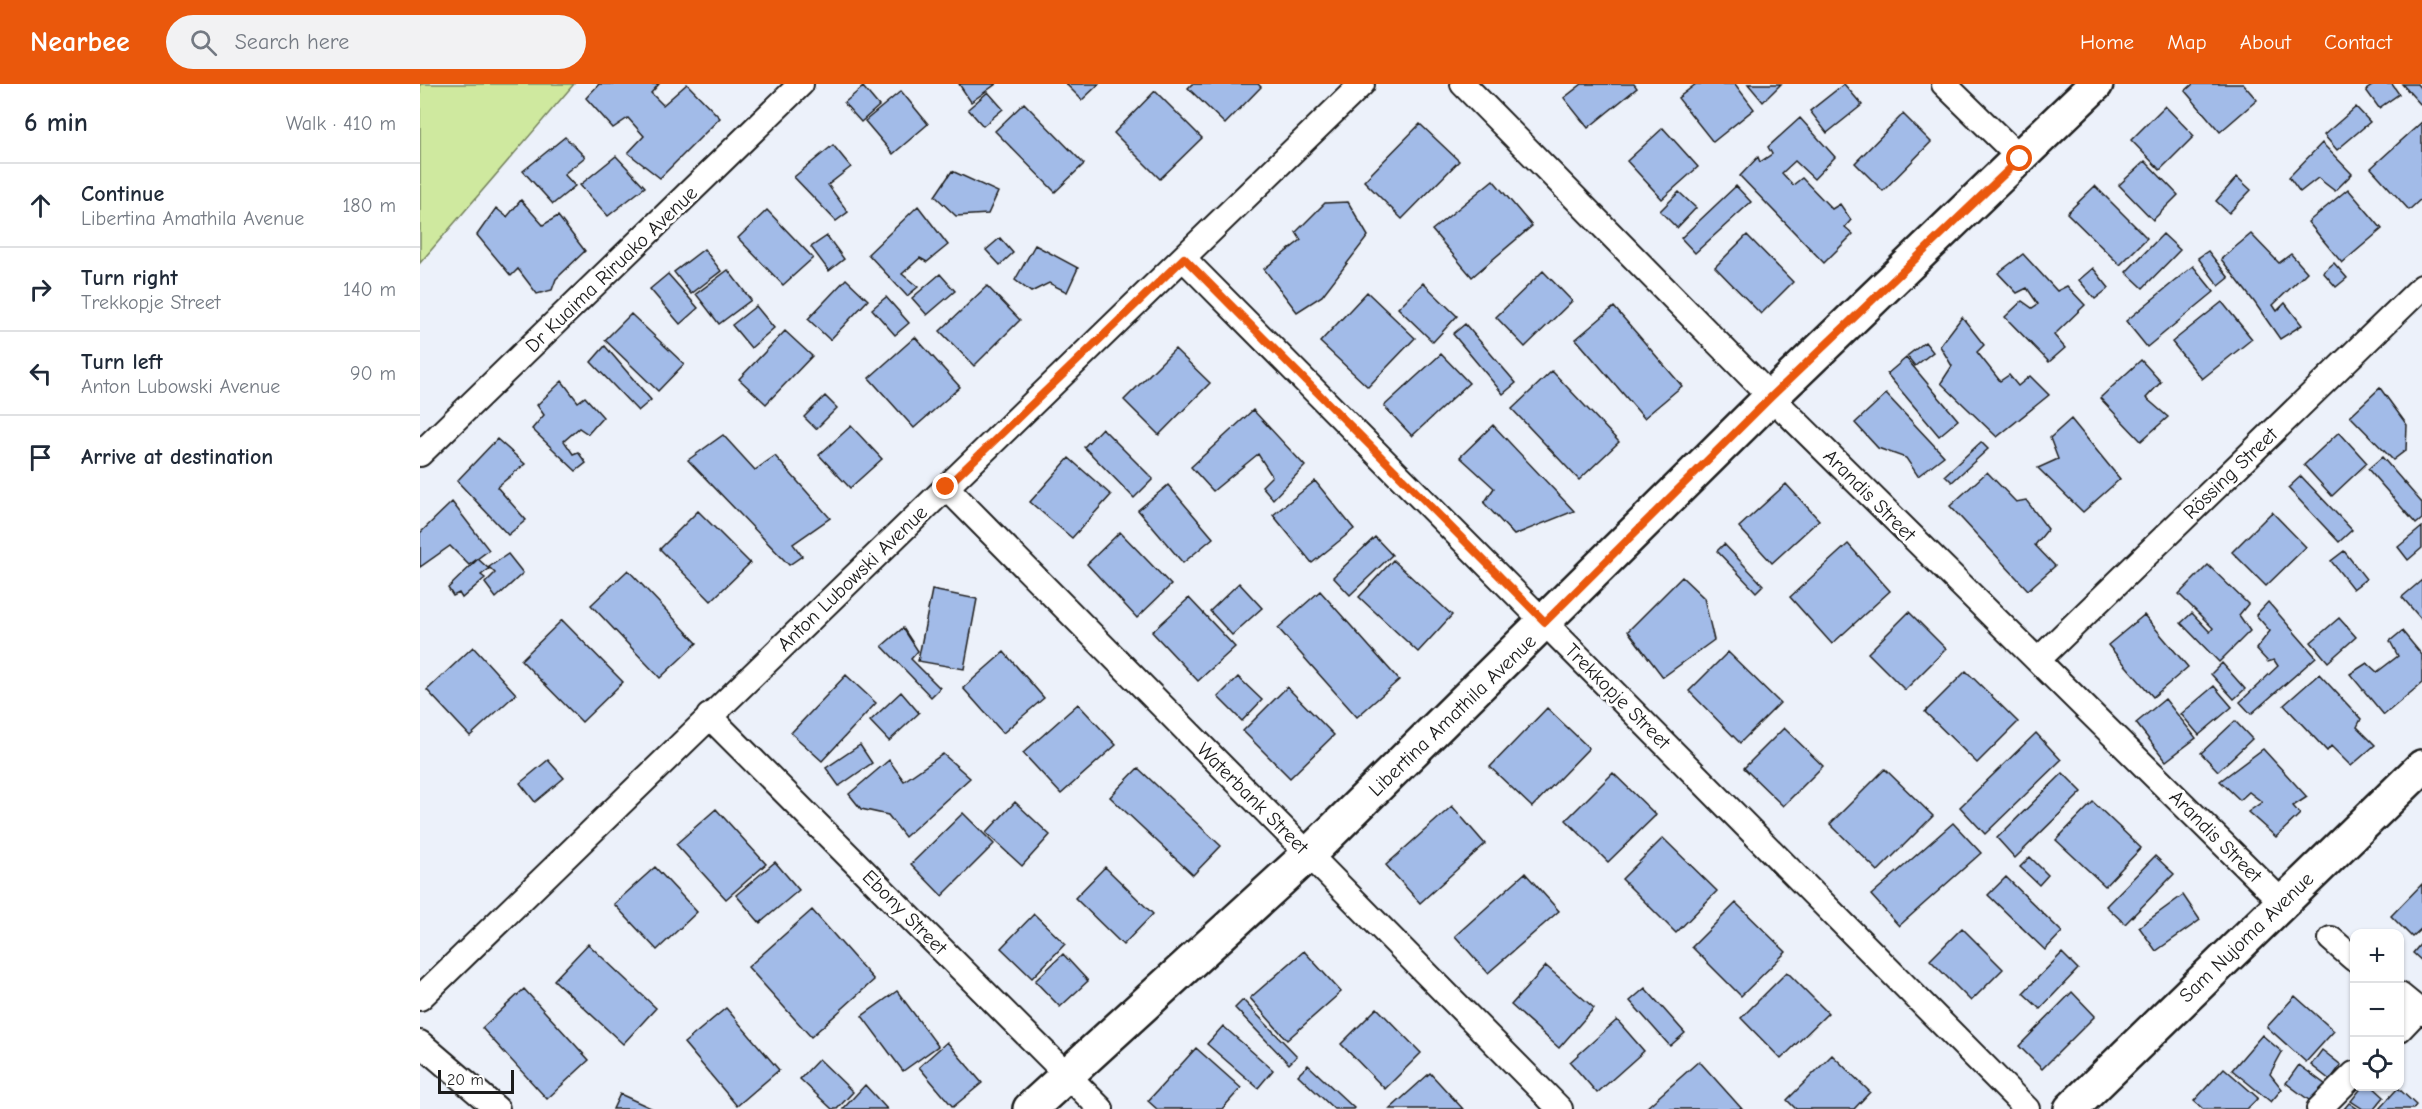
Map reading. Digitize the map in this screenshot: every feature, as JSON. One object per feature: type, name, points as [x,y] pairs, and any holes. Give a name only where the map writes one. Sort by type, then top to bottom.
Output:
[{"type":"main road","name":"Libertina Amathila Avenue","points":[[1030,1109],[1309,854],[1771,397],[2096,84]]},
{"type":"main road","name":"Sam Nujoma Avenue","points":[[2071,1109],[2281,901],[2422,767]]},
{"type":"street","name":"Dr Kuaima Riruako Avenue","points":[[420,454],[801,84]]},
{"type":"street","name":"Anton Lubowski Avenue","points":[[420,998],[1362,84]]},
{"type":"street","name":"Arandis Street","points":[[1463,84],[1771,397],[2281,901]]},
{"type":"street","points":[[1944,84],[2020,159]]},
{"type":"street","name":"Trekkopje Street","points":[[1184,258],[2026,1109]]},
{"type":"street","name":"Rössing Street","points":[[2038,660],[2422,287]]},
{"type":"street","name":"Waterbank Street","points":[[946,487],[1560,1109]]},
{"type":"street","name":"Ebony Street","points":[[709,716],[1101,1109]]},
{"type":"street","points":[[2331,939],[2350,954]]},
{"type":"street","points":[[2404,998],[2420,1011],[2404,1025]]},
{"type":"street","points":[[420,1043],[497,1109]]},
{"type":"street","points":[[2319,1109],[2350,1079]]},
{"type":"green space","points":[[420,84],[574,84],[420,263]]},
{"type":"building","points":[[599,84],[659,84],[651,93],[663,105],[687,84],[720,118],[660,178],[628,153],[644,136],[628,118],[613,128],[586,98]]},
{"type":"building","points":[[959,84],[996,84],[971,102]]},
{"type":"building","points":[[1066,84],[1099,84],[1082,100]]},
{"type":"building","points":[[1192,84],[1258,84],[1261,87],[1225,124],[1188,88]]},
{"type":"building","points":[[1582,84],[1634,84],[1637,88],[1588,128],[1564,98]]},
{"type":"building","points":[[1696,84],[1735,84],[1754,109],[1713,142],[1678,98]]},
{"type":"building","points":[[1748,84],[1781,84],[1763,102]]},
{"type":"building","points":[[1844,84],[1862,105],[1827,133],[1810,111]]},
{"type":"building","points":[[2193,84],[2243,84],[2257,100],[2220,132],[2185,91]]},
{"type":"building","points":[[2375,84],[2392,84],[2399,94],[2379,108],[2366,90]]},
{"type":"building","points":[[2402,84],[2417,84],[2422,90],[2422,106]]},
{"type":"building","points":[[863,87],[879,106],[861,122],[844,103]]},
{"type":"building","points":[[901,91],[928,124],[893,154],[865,121]]},
{"type":"building","points":[[1155,91],[1202,138],[1160,179],[1114,133]]},
{"type":"building","points":[[988,92],[1003,109],[983,126],[968,109]]},
{"type":"building","points":[[1024,103],[1084,164],[1055,192],[995,131]]},
{"type":"building","points":[[2165,106],[2194,136],[2160,170],[2131,140]]},
{"type":"building","points":[[2356,107],[2370,122],[2337,150],[2324,135]]},
{"type":"building","points":[[1903,114],[1931,142],[1883,191],[1855,163]]},
{"type":"building","points":[[1800,118],[1835,157],[1814,179],[1795,161],[1782,173],[1793,185],[1802,178],[1832,209],[1840,204],[1851,220],[1845,227],[1853,234],[1824,263],[1740,176],[1758,157],[1760,162],[1772,154],[1768,147]]},
{"type":"building","points":[[2422,122],[2422,198],[2409,210],[2371,168]]},
{"type":"building","points":[[1420,124],[1459,161],[1402,219],[1364,181]]},
{"type":"building","points":[[1663,128],[1698,167],[1662,199],[1627,161]]},
{"type":"building","points":[[565,137],[585,157],[564,174],[575,186],[553,204],[523,171]]},
{"type":"building","points":[[2322,143],[2352,174],[2335,191],[2318,178],[2300,192],[2289,177]]},
{"type":"building","points":[[833,145],[851,167],[828,185],[848,212],[836,221],[794,177]]},
{"type":"building","points":[[616,156],[645,187],[608,216],[580,185]]},
{"type":"building","points":[[2145,161],[2178,195],[2153,220],[2119,185]]},
{"type":"building","points":[[952,171],[998,192],[988,214],[956,216],[935,196]]},
{"type":"building","points":[[2237,177],[2251,190],[2229,213],[2216,201]]},
{"type":"building","points":[[1493,180],[1532,226],[1472,277],[1432,230]]},
{"type":"building","points":[[1736,186],[1751,202],[1695,253],[1681,238]]},
{"type":"building","points":[[2095,186],[2147,238],[2120,265],[2067,213]]},
{"type":"building","points":[[2348,189],[2382,229],[2342,263],[2308,222]]},
{"type":"building","points":[[1679,192],[1696,208],[1677,228],[1660,211]]},
{"type":"building","points":[[521,200],[543,225],[558,216],[585,251],[556,279],[552,290],[537,294],[518,269],[511,276],[477,235],[496,208],[507,217]]},
{"type":"building","points":[[1348,202],[1368,236],[1322,296],[1297,312],[1264,269],[1301,240],[1296,232],[1325,203]]},
{"type":"building","points":[[918,206],[948,245],[927,262],[920,258],[902,274],[918,287],[907,296],[868,254]]},
{"type":"building","points":[[767,210],[813,258],[783,285],[738,238]]},
{"type":"building","points":[[2163,234],[2180,250],[2143,288],[2126,272]]},
{"type":"building","points":[[2251,234],[2279,263],[2291,254],[2307,272],[2273,305],[2277,311],[2285,303],[2302,325],[2280,339],[2221,259]]},
{"type":"building","points":[[1747,235],[1793,282],[1761,314],[1715,267]]},
{"type":"building","points":[[827,236],[844,259],[829,271],[811,247]]},
{"type":"building","points":[[1000,238],[1013,253],[1000,265],[986,250]]},
{"type":"building","points":[[1035,245],[1078,268],[1067,292],[1049,283],[1031,292],[1015,280]]},
{"type":"building","points":[[704,249],[721,271],[691,294],[674,272]]},
{"type":"building","points":[[2208,251],[2229,278],[2219,286],[2198,258]]},
{"type":"building","points":[[2023,254],[2057,291],[2067,286],[2085,305],[2054,335],[2065,348],[2049,362],[2005,317],[2022,301],[2032,308],[2038,304],[2027,288],[2017,293],[1998,273]]},
{"type":"building","points":[[2334,263],[2347,278],[2336,287],[2323,272]]},
{"type":"building","points":[[2193,266],[2214,292],[2147,347],[2126,321]]},
{"type":"building","points":[[2093,268],[2109,288],[2095,299],[2079,280]]},
{"type":"building","points":[[728,270],[751,300],[719,324],[696,294]]},
{"type":"building","points":[[1543,271],[1572,301],[1525,347],[1496,317]]},
{"type":"building","points":[[668,274],[698,308],[680,324],[650,289]]},
{"type":"building","points":[[940,274],[955,291],[927,315],[912,298]]},
{"type":"building","points":[[846,279],[868,300],[830,340],[808,319]]},
{"type":"building","points":[[1423,283],[1457,316],[1433,342],[1398,308]]},
{"type":"building","points":[[987,286],[1020,320],[974,366],[940,331]]},
{"type":"building","points":[[1367,292],[1415,338],[1368,387],[1320,342]]},
{"type":"building","points":[[886,297],[909,323],[895,335],[872,309]]},
{"type":"building","points":[[2222,302],[2252,339],[2202,379],[2172,342]]},
{"type":"building","points":[[756,306],[774,328],[751,348],[732,325]]},
{"type":"building","points":[[1614,307],[1682,386],[1644,418],[1576,339]]},
{"type":"building","points":[[631,314],[684,364],[658,391],[605,340]]},
{"type":"building","points":[[1962,317],[1984,345],[1977,352],[2000,381],[2009,375],[2018,386],[2030,376],[2049,395],[1997,437],[1941,383],[1952,366],[1940,346]]},
{"type":"building","points":[[1465,324],[1516,383],[1503,394],[1453,334]]},
{"type":"building","points":[[785,331],[812,356],[766,404],[739,379]]},
{"type":"building","points":[[915,337],[960,387],[914,428],[869,378]]},
{"type":"building","points":[[1925,342],[1933,352],[1915,366],[1907,356]]},
{"type":"building","points":[[605,346],[651,400],[638,411],[591,362]]},
{"type":"building","points":[[1175,349],[1210,383],[1159,435],[1124,400]]},
{"type":"building","points":[[1441,354],[1469,383],[1412,436],[1384,406]]},
{"type":"building","points":[[1906,358],[1958,420],[1939,436],[1887,374]]},
{"type":"building","points":[[2141,360],[2161,382],[2146,398],[2168,417],[2141,441],[2100,398]]},
{"type":"building","points":[[1552,371],[1619,442],[1579,480],[1512,409]]},
{"type":"building","points":[[562,381],[578,402],[585,397],[603,417],[588,434],[579,428],[564,441],[573,454],[578,452],[586,463],[576,471],[532,429],[544,415],[537,405]]},
{"type":"building","points":[[2380,388],[2407,425],[2406,450],[2393,460],[2350,416]]},
{"type":"building","points":[[1886,394],[1944,456],[1918,476],[1906,458],[1878,448],[1855,423]]},
{"type":"building","points":[[825,396],[837,408],[816,429],[804,417]]},
{"type":"building","points":[[1253,410],[1305,466],[1273,499],[1262,486],[1272,476],[1258,454],[1213,491],[1191,467]]},
{"type":"building","points":[[2071,419],[2120,479],[2083,512],[2038,468],[2058,459],[2050,438]]},
{"type":"building","points":[[1493,425],[1574,511],[1514,535],[1484,503],[1494,488],[1460,457]]},
{"type":"building","points":[[851,426],[882,459],[850,488],[819,455]]},
{"type":"building","points":[[1102,428],[1153,479],[1134,498],[1084,447]]},
{"type":"building","points":[[2339,432],[2367,463],[2332,496],[2304,465]]},
{"type":"building","points":[[723,435],[755,470],[775,456],[830,518],[793,544],[802,556],[789,565],[688,460]]},
{"type":"building","points":[[497,439],[525,464],[497,487],[526,520],[508,535],[457,481]]},
{"type":"building","points":[[1981,442],[1988,449],[1952,482],[1945,475]]},
{"type":"building","points":[[2382,457],[2422,503],[2422,519],[2416,524],[2368,469]]},
{"type":"building","points":[[1069,458],[1111,495],[1072,538],[1030,502]]},
{"type":"building","points":[[1987,472],[2016,502],[2026,500],[2048,529],[2035,545],[2055,566],[2028,590],[1950,506]]},
{"type":"building","points":[[2301,476],[2352,530],[2339,542],[2288,488]]},
{"type":"building","points":[[1315,481],[1354,529],[1312,563],[1273,515]]},
{"type":"building","points":[[1786,484],[1819,520],[1772,563],[1739,527]]},
{"type":"building","points":[[1168,485],[1213,538],[1183,563],[1138,510]]},
{"type":"building","points":[[452,502],[489,550],[469,565],[450,546],[420,567],[420,533]]},
{"type":"building","points":[[698,511],[750,563],[711,601],[660,549]]},
{"type":"building","points":[[2272,512],[2306,547],[2266,586],[2232,552]]},
{"type":"building","points":[[2422,527],[2422,548],[2408,560],[2398,547]]},
{"type":"building","points":[[1120,532],[1171,585],[1137,618],[1087,564]]},
{"type":"building","points":[[1375,537],[1392,555],[1350,595],[1333,577]]},
{"type":"building","points":[[1724,544],[1763,585],[1756,592],[1717,551]]},
{"type":"building","points":[[1848,544],[1890,591],[1832,644],[1790,597]]},
{"type":"building","points":[[2344,551],[2366,579],[2353,589],[2331,561]]},
{"type":"building","points":[[508,554],[523,573],[496,598],[485,583],[495,573],[489,567]]},
{"type":"building","points":[[478,559],[489,569],[481,575],[485,578],[462,598],[459,593],[453,596],[448,588]]},
{"type":"building","points":[[1393,560],[1452,615],[1418,652],[1359,597]]},
{"type":"building","points":[[2208,565],[2248,604],[2239,615],[2250,631],[2219,662],[2181,623],[2192,613],[2210,632],[2213,628],[2179,594]]},
{"type":"building","points":[[628,570],[697,643],[660,678],[591,605]]},
{"type":"building","points":[[1682,577],[1704,598],[1714,640],[1663,677],[1628,631]]},
{"type":"building","points":[[2422,580],[2422,620],[2402,597]]},
{"type":"building","points":[[1239,583],[1262,608],[1232,635],[1210,611]]},
{"type":"building","points":[[932,590],[977,599],[964,669],[918,661]]},
{"type":"building","points":[[1320,591],[1399,680],[1357,717],[1278,628]]},
{"type":"building","points":[[1189,598],[1235,647],[1198,681],[1152,632]]},
{"type":"building","points":[[2268,602],[2316,657],[2251,714],[2240,702],[2278,666],[2274,660],[2268,662],[2256,649],[2270,631],[2256,615]]},
{"type":"building","points":[[1909,612],[1946,649],[1905,690],[1868,653]]},
{"type":"building","points":[[2144,615],[2188,667],[2153,697],[2108,645]]},
{"type":"building","points":[[2339,618],[2356,637],[2328,662],[2311,642]]},
{"type":"building","points":[[562,620],[623,682],[582,722],[521,660]]},
{"type":"building","points":[[903,628],[918,651],[911,659],[940,688],[931,697],[882,646]]},
{"type":"building","points":[[2402,631],[2422,655],[2422,683],[2384,715],[2350,674],[2367,663],[2377,672],[2398,656],[2390,641]]},
{"type":"building","points":[[473,647],[516,694],[470,736],[427,690]]},
{"type":"building","points":[[1004,652],[1044,698],[1003,733],[963,688]]},
{"type":"building","points":[[1728,652],[1780,703],[1740,743],[1689,691]]},
{"type":"building","points":[[2222,663],[2245,689],[2234,699],[2211,674]]},
{"type":"building","points":[[1966,671],[2018,722],[1977,763],[1925,712]]},
{"type":"building","points":[[2319,674],[2361,719],[2357,727],[2375,745],[2351,766],[2331,746],[2327,751],[2284,705]]},
{"type":"building","points":[[846,675],[876,703],[822,761],[791,733]]},
{"type":"building","points":[[1238,677],[1262,700],[1242,721],[1218,697]]},
{"type":"building","points":[[2214,686],[2232,707],[2199,735],[2181,714]]},
{"type":"building","points":[[1287,687],[1334,735],[1290,778],[1243,731]]},
{"type":"building","points":[[901,692],[919,713],[889,741],[870,721]]},
{"type":"building","points":[[2165,699],[2196,738],[2166,761],[2136,723]]},
{"type":"building","points":[[1078,704],[1116,745],[1061,794],[1023,753]]},
{"type":"building","points":[[1547,708],[1589,748],[1532,807],[1490,767]]},
{"type":"building","points":[[2235,721],[2252,739],[2218,771],[2201,753]]},
{"type":"building","points":[[1784,728],[1823,766],[1783,806],[1744,768]]},
{"type":"building","points":[[2036,733],[2061,760],[1985,834],[1960,807]]},
{"type":"building","points":[[860,745],[872,763],[839,786],[826,768]]},
{"type":"building","points":[[2263,749],[2307,797],[2293,806],[2300,814],[2276,837],[2248,812],[2262,802],[2249,792],[2240,800],[2220,781]]},
{"type":"building","points":[[943,754],[970,778],[905,837],[888,815],[861,809],[849,794],[889,760],[904,781]]},
{"type":"building","points":[[548,760],[564,778],[535,802],[520,783]]},
{"type":"building","points":[[1138,768],[1221,846],[1193,875],[1110,797]]},
{"type":"building","points":[[1885,769],[1933,816],[1878,871],[1830,824]]},
{"type":"building","points":[[1613,773],[1656,815],[1608,862],[1566,820]]},
{"type":"building","points":[[2063,773],[2082,792],[2015,858],[1997,838]]},
{"type":"building","points":[[1015,802],[1050,835],[1022,866],[986,833]]},
{"type":"building","points":[[2093,802],[2141,848],[2105,886],[2056,840]]},
{"type":"building","points":[[1452,806],[1485,844],[1420,903],[1386,865]]},
{"type":"building","points":[[716,809],[766,864],[726,899],[676,844]]},
{"type":"building","points":[[963,813],[994,844],[942,896],[911,864]]},
{"type":"building","points":[[1953,823],[1981,853],[1899,926],[1871,895]]},
{"type":"building","points":[[1663,838],[1717,891],[1676,933],[1622,879]]},
{"type":"building","points":[[2155,856],[2174,874],[2125,924],[2106,906]]},
{"type":"building","points":[[2030,857],[2048,875],[2039,885],[2020,867]]},
{"type":"building","points":[[775,862],[799,890],[760,923],[736,895]]},
{"type":"building","points":[[655,867],[697,912],[657,950],[614,904]]},
{"type":"building","points":[[1105,867],[1153,914],[1123,945],[1075,898]]},
{"type":"building","points":[[1525,873],[1559,911],[1488,973],[1455,936]]},
{"type":"building","points":[[2006,877],[2062,932],[2045,950],[1988,895]]},
{"type":"building","points":[[2422,884],[2422,928],[2412,937],[2391,916]]},
{"type":"building","points":[[2183,895],[2200,920],[2156,951],[2139,927]]},
{"type":"building","points":[[1736,903],[1786,952],[1741,996],[1692,947]]},
{"type":"building","points":[[812,910],[874,980],[811,1037],[748,967]]},
{"type":"building","points":[[1034,914],[1065,944],[1032,978],[1001,948]]},
{"type":"building","points":[[1962,928],[2003,969],[1971,1001],[1930,960]]},
{"type":"building","points":[[2422,942],[2422,961],[2413,953]]},
{"type":"building","points":[[588,944],[656,1008],[623,1044],[554,980]]},
{"type":"building","points":[[1304,951],[1341,992],[1287,1040],[1250,998]]},
{"type":"building","points":[[2062,953],[2078,969],[2040,1009],[2023,993]]},
{"type":"building","points":[[1063,954],[1088,981],[1060,1007],[1035,981]]},
{"type":"building","points":[[1546,966],[1594,1008],[1559,1048],[1511,1005]]},
{"type":"building","points":[[1787,972],[1828,1013],[1781,1059],[1741,1018]]},
{"type":"building","points":[[1645,988],[1685,1033],[1670,1046],[1630,1001]]},
{"type":"building","points":[[524,989],[589,1060],[547,1099],[482,1028]]},
{"type":"building","points":[[897,991],[938,1046],[903,1071],[862,1016]]},
{"type":"building","points":[[2072,992],[2095,1016],[2042,1069],[2019,1046]]},
{"type":"building","points":[[2295,996],[2334,1031],[2306,1062],[2267,1027]]},
{"type":"building","points":[[1243,1000],[1297,1056],[1289,1064],[1235,1008]]},
{"type":"building","points":[[726,1008],[779,1070],[737,1106],[684,1043]]},
{"type":"building","points":[[1377,1008],[1421,1053],[1385,1089],[1341,1044]]},
{"type":"building","points":[[1617,1020],[1644,1051],[1597,1093],[1570,1062]]},
{"type":"building","points":[[1223,1026],[1273,1070],[1258,1088],[1207,1044]]},
{"type":"building","points":[[2262,1035],[2282,1052],[2270,1074],[2282,1089],[2271,1102],[2232,1070]]},
{"type":"building","points":[[947,1042],[982,1083],[953,1107],[919,1067]]},
{"type":"building","points":[[1196,1048],[1241,1088],[1222,1109],[1157,1109],[1148,1101]]},
{"type":"building","points":[[2322,1050],[2341,1065],[2330,1080],[2311,1065]]},
{"type":"building","points":[[1832,1055],[1870,1092],[1854,1109],[1796,1109],[1787,1100]]},
{"type":"building","points":[[819,1059],[853,1092],[837,1109],[832,1109],[800,1079]]},
{"type":"building","points":[[1699,1061],[1742,1109],[1645,1109]]},
{"type":"building","points":[[1308,1065],[1354,1108],[1334,1109],[1298,1075]]},
{"type":"building","points":[[2299,1065],[2326,1085],[2313,1103],[2286,1083]]},
{"type":"building","points":[[2224,1068],[2258,1098],[2247,1109],[2203,1109],[2194,1101]]},
{"type":"building","points":[[1430,1073],[1463,1109],[1390,1109]]},
{"type":"building","points":[[865,1085],[887,1109],[843,1109]]},
{"type":"building","points":[[2359,1091],[2377,1091],[2384,1097],[2374,1109],[2363,1109],[2351,1101]]},
{"type":"building","points":[[2395,1091],[2401,1091],[2416,1105],[2413,1109],[2379,1109]]},
{"type":"building","points":[[620,1094],[653,1109],[613,1109]]},
{"type":"building","points":[[2349,1103],[2358,1109],[2344,1109]]},
{"type":"route","points":[[946,487],[1184,258],[1545,622],[1771,397],[2020,159]]}]
